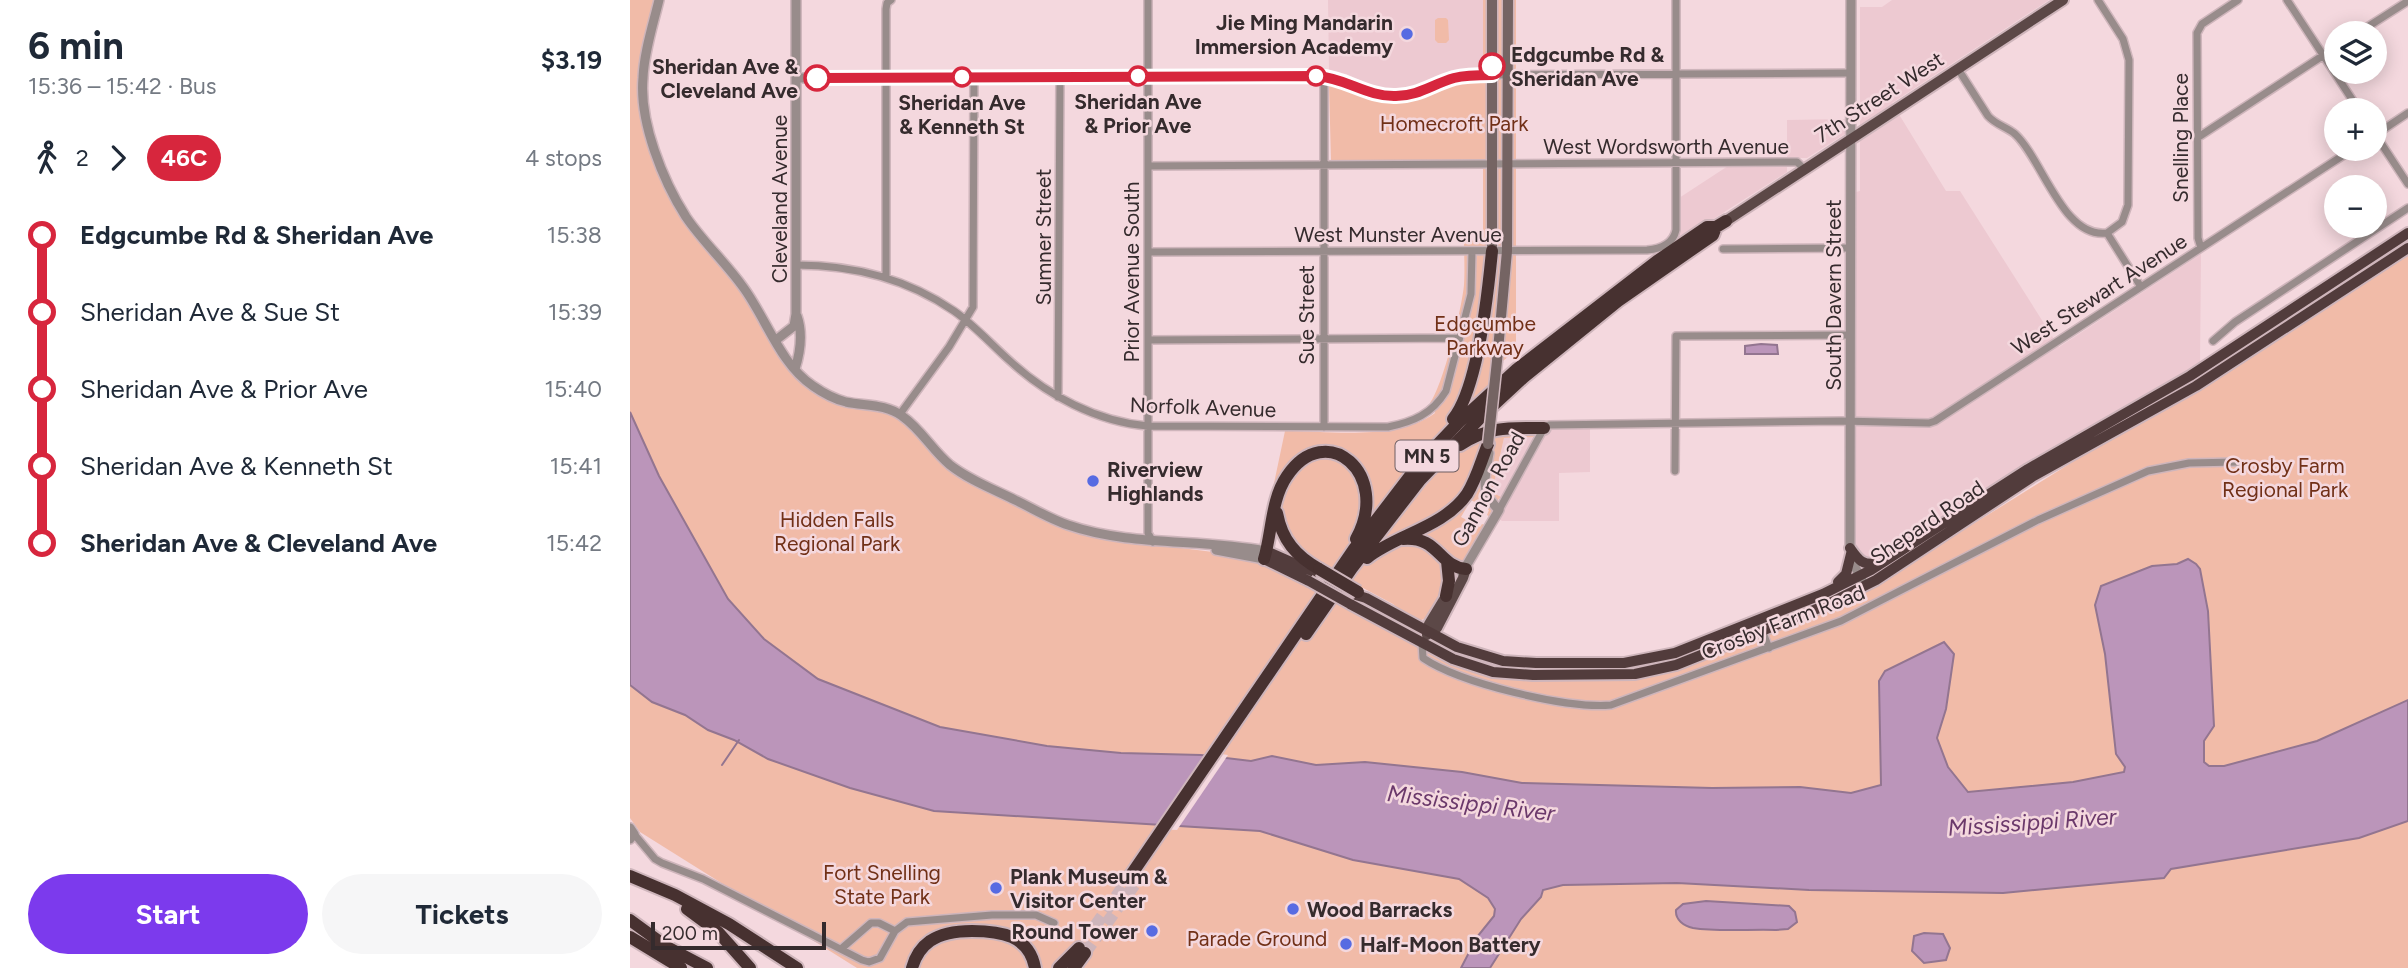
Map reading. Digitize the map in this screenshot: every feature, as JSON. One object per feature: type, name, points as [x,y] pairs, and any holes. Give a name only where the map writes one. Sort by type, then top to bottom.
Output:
[{"type":"highway","name":"MN 5","points":[[1136,875],[1323,601],[1420,480],[1437,453],[1524,377],[1618,301],[1713,235],[1721,224]]},
{"type":"highway","name":"Shepard Road","points":[[1358,597],[1422,643],[1463,663],[1511,675],[1626,674],[1656,671],[1676,665],[1823,594],[1862,581],[1885,562],[2014,477],[2190,376],[2408,233]]},
{"type":"highway","name":"Shepard Road","points":[[1358,597],[1475,654],[1512,662],[1624,663],[1675,653],[1760,625],[1862,581],[2032,477],[2196,386],[2408,248]]},
{"type":"highway","points":[[1437,453],[1470,386],[1482,327],[1492,251]]},
{"type":"highway","points":[[1437,453],[1496,428],[1544,428]]},
{"type":"highway","points":[[1346,569],[1432,523],[1460,502],[1477,475],[1488,444]]},
{"type":"highway","points":[[1346,569],[1365,510],[1366,488],[1355,465],[1345,457],[1320,453],[1307,458],[1287,476],[1281,488],[1265,555],[1315,575],[1358,597]]},
{"type":"highway","points":[[1276,506],[1280,527],[1291,547],[1315,575]]},
{"type":"highway","points":[[1396,540],[1408,538],[1424,541],[1458,569],[1465,569]]},
{"type":"highway","points":[[1850,551],[1865,564],[1885,562]]},
{"type":"highway","points":[[1823,594],[1846,574],[1850,551]]},
{"type":"highway","points":[[1446,596],[1449,581],[1447,561]]},
{"type":"highway","points":[[630,876],[696,915],[725,939],[750,968]]},
{"type":"highway","points":[[630,876],[675,895],[729,924],[797,968]]},
{"type":"highway","points":[[630,920],[667,947],[707,968]]},
{"type":"highway","points":[[912,968],[919,952],[935,938],[954,932],[977,931],[999,932],[1016,938],[1030,952],[1035,968]]},
{"type":"highway","points":[[634,941],[663,968]]},
{"type":"highway","points":[[634,941],[681,968]]},
{"type":"highway","points":[[1061,968],[1082,951]]},
{"type":"highway","points":[[1074,968],[1082,951]]},
{"type":"highway","points":[[1079,968],[1082,951]]},
{"type":"main road","points":[[1492,0],[1492,251]]},
{"type":"main road","points":[[1488,444],[1507,251],[1508,0]]},
{"type":"main road","name":"7th Street West","points":[[1721,224],[2063,0]]},
{"type":"main road","name":"Gannon Road","points":[[1422,643],[1429,632],[1437,628],[1464,578],[1465,569]]},
{"type":"main road","name":"Gannon Road","points":[[1429,632],[1429,624],[1446,596]]},
{"type":"street","points":[[659,0],[643,74],[643,111],[667,181],[687,218],[743,287],[795,369],[811,385],[848,402],[880,407],[900,414],[914,425],[952,466],[975,481],[1065,524],[1108,536],[1265,555]]},
{"type":"street","name":"Cleveland Avenue","points":[[776,340],[793,326],[796,314],[796,0]]},
{"type":"street","name":"Prior Avenue South","points":[[1148,0],[1148,533],[1153,542]]},
{"type":"street","points":[[1675,163],[1676,0]]},
{"type":"street","name":"South Davern Street","points":[[1852,0],[1850,551],[1862,581]]},
{"type":"street","points":[[1958,69],[1988,116],[2017,136],[2073,220],[2088,232],[2107,233],[2122,222],[2128,205],[2129,60],[2123,38],[2098,0]]},
{"type":"street","name":"Snelling Place","points":[[2202,248],[2198,238],[2199,28],[2238,0]]},
{"type":"street","points":[[2287,0],[2351,98]]},
{"type":"street","points":[[886,277],[886,9],[890,1]]},
{"type":"street","points":[[2377,21],[2408,1]]},
{"type":"street","points":[[2197,138],[2323,56]]},
{"type":"street","points":[[796,78],[1324,76],[1343,80],[1376,94],[1397,96],[1418,93],[1456,77],[1492,75],[1852,73]]},
{"type":"street","name":"Sue Street","points":[[1324,76],[1324,427]]},
{"type":"street","points":[[900,414],[949,347],[973,307],[974,77]]},
{"type":"street","name":"Sumner Street","points":[[1058,397],[1060,77]]},
{"type":"street","points":[[2387,126],[2408,113]]},
{"type":"street","points":[[2387,152],[2408,184]]},
{"type":"street","name":"West Stewart Avenue","points":[[1850,422],[1935,422],[2335,161]]},
{"type":"street","name":"West Wordsworth Avenue","points":[[1148,166],[1797,162],[1804,169]]},
{"type":"street","name":"West Munster Avenue","points":[[1148,252],[1647,250],[1665,245],[1675,234],[1675,163]]},
{"type":"street","points":[[2213,341],[2235,322],[2408,208]]},
{"type":"street","points":[[2107,233],[2141,287]]},
{"type":"street","points":[[1723,249],[1851,248]]},
{"type":"street","points":[[1149,340],[1459,338],[1471,294],[1472,251]]},
{"type":"street","name":"Norfolk Avenue","points":[[796,265],[844,268],[886,277],[929,295],[965,320],[1028,377],[1058,397],[1111,419],[1148,426],[1388,427],[1415,421],[1438,404],[1446,391],[1459,338]]},
{"type":"street","name":"Cleveland Avenue","points":[[795,369],[799,355],[800,323],[796,314]]},
{"type":"street","points":[[1675,471],[1676,336],[1850,335]]},
{"type":"street","points":[[1544,428],[1556,424],[1850,422]]},
{"type":"street","name":"Gannon Road","points":[[1446,596],[1465,569],[1544,428]]},
{"type":"street","points":[[1488,444],[1485,489],[1490,501],[1499,510]]},
{"type":"street","name":"Crosby Farm Road","points":[[1422,643],[1423,658],[1478,682],[1525,695],[1601,706],[1619,703],[1841,621],[2038,520],[2148,471],[2189,463],[2237,462]]},
{"type":"street","points":[[1760,625],[1769,648]]},
{"type":"street","points":[[631,834],[662,863],[703,879],[862,960],[874,961],[884,954],[895,931],[907,922],[992,915],[1036,915],[1054,923]]},
{"type":"street","points":[[841,949],[871,923],[879,923],[895,931]]},
{"type":"shaded area","name":"Jie Ming Mandarin Immersion Academy","points":[[1328,0],[1486,0],[1487,68],[1460,70],[1420,88],[1398,91],[1379,88],[1329,70]]},
{"type":"shaded area","points":[[1892,0],[2049,0],[1892,103],[1946,191],[1960,191],[2059,347],[2201,254],[2200,365],[2028,465],[1870,562],[1856,549],[1856,192],[1860,191],[1860,7],[1882,7]]},
{"type":"shaded area","points":[[1845,119],[1845,134],[1807,158],[1787,158],[1787,120]]},
{"type":"shaded area","points":[[1728,166],[1787,166],[1787,172],[1679,241],[1679,198]]},
{"type":"shaded area","points":[[1548,428],[1590,428],[1590,472],[1559,473],[1559,521],[1502,521],[1499,519],[1508,501],[1492,492],[1504,438],[1544,436]]},
{"type":"green space","points":[[630,0],[656,0],[640,102],[684,220],[751,302],[809,385],[894,414],[919,434],[945,462],[1101,538],[1213,552],[1266,564],[1408,640],[1489,675],[1648,676],[1864,592],[2408,253],[2408,700],[2317,741],[2238,764],[2209,766],[2204,761],[2204,741],[2214,726],[2208,611],[2188,560],[2177,564],[2152,566],[2101,587],[2095,605],[2105,654],[2116,754],[2125,767],[2124,772],[2073,782],[1968,792],[1948,767],[1937,738],[1946,709],[1954,654],[1879,681],[1881,785],[1851,793],[1800,787],[1712,788],[1522,783],[1462,772],[1365,762],[1316,765],[1272,756],[1251,761],[1201,755],[1121,753],[1047,746],[940,727],[818,679],[764,639],[728,599],[659,476],[630,413]]},
{"type":"green space","points":[[1483,0],[1516,0],[1516,350],[1490,372],[1488,386],[1425,451],[1367,520],[1369,502],[1340,452],[1293,464],[1261,545],[1285,431],[1383,431],[1420,422],[1435,413],[1430,403],[1446,364],[1462,296],[1464,241],[1483,240],[1483,160],[1331,160],[1329,86],[1333,82],[1386,99],[1408,100],[1457,84],[1483,80]]},
{"type":"green space","points":[[1435,20],[1448,20],[1449,40],[1446,43],[1438,43],[1435,40]]},
{"type":"green space","points":[[1493,431],[1531,431],[1534,437],[1504,438],[1492,492],[1501,497],[1497,501],[1487,489]]},
{"type":"green space","points":[[1484,434],[1471,479],[1450,507],[1427,523],[1376,545],[1449,458]]},
{"type":"green space","points":[[1325,455],[1352,465],[1364,502],[1354,538],[1332,571],[1293,544],[1280,509],[1288,482],[1305,463]]},
{"type":"green space","points":[[1481,472],[1482,495],[1493,510],[1490,517],[1487,515],[1489,510],[1471,500],[1461,517],[1480,527],[1485,525],[1464,564],[1420,537]]},
{"type":"green space","points":[[1415,542],[1441,560],[1444,586],[1427,617],[1420,621],[1350,581],[1378,554]]},
{"type":"green space","points":[[1436,641],[1475,657],[1633,666],[1689,654],[1656,664],[1623,669],[1514,670],[1490,667],[1468,660],[1435,644]]},
{"type":"green space","name":"Fort Snelling State Park","points":[[630,685],[652,702],[685,715],[708,730],[734,740],[768,759],[850,788],[934,811],[1260,831],[1353,860],[1459,879],[1563,885],[2171,869],[2359,838],[2408,821],[2408,968],[857,968],[640,832],[630,818]]},
{"type":"water","points":[[1777,345],[1778,354],[1745,354],[1745,346]]},
{"type":"water","name":"Mississippi River","points":[[630,412],[659,476],[728,599],[764,639],[818,679],[940,727],[1047,746],[1121,753],[1201,755],[1251,761],[1272,756],[1316,765],[1365,762],[1462,772],[1522,783],[1712,788],[1800,787],[1851,793],[1881,785],[1879,681],[1885,671],[1944,642],[1954,654],[1946,709],[1937,738],[1948,767],[1968,792],[2073,782],[2124,772],[2125,767],[2116,754],[2105,654],[2095,605],[2101,586],[2152,566],[2177,564],[2188,559],[2200,569],[2208,611],[2214,726],[2204,741],[2204,762],[2209,766],[2224,766],[2317,741],[2408,700],[2408,821],[2359,838],[2171,869],[2164,878],[2003,893],[1809,890],[1677,883],[1563,885],[1543,890],[1541,897],[1521,919],[1490,968],[1461,968],[1477,937],[1494,916],[1495,909],[1488,898],[1459,879],[1353,860],[1260,831],[934,811],[850,788],[768,759],[734,740],[708,730],[685,715],[652,702],[630,685]]},
{"type":"water","points":[[1706,901],[1789,906],[1795,912],[1797,922],[1788,929],[1723,930],[1693,928],[1679,920],[1676,910],[1683,904]]},
{"type":"water","points":[[1924,933],[1943,934],[1950,948],[1946,960],[1924,963],[1912,951],[1914,936]]},
{"type":"pier","points":[[1208,752],[1228,755],[1177,830],[1155,829]]},
{"type":"waterway","points":[[722,765],[739,740]]},
{"type":"tunnel","points":[[1085,953],[1138,880]]},
{"type":"tunnel","points":[[1095,926],[1127,881]]},
{"type":"bus line","name":"46C","points":[[817,78],[1317,76],[1343,80],[1376,94],[1408,96],[1456,77],[1492,75],[1492,66]]},
{"type":"place","name":"Jie Ming Mandarin Immersion Academy","points":[[1407,34]]},
{"type":"place","name":"Edgcumbe Rd & Sheridan Ave","points":[[1492,66]]},
{"type":"place","name":"Sheridan Ave & Prior Ave","points":[[1138,76]]},
{"type":"place","name":"Sheridan Ave & Kenneth St","points":[[962,77]]},
{"type":"place","name":"Sheridan Ave & Cleveland Ave","points":[[817,78]]},
{"type":"place","name":"Riverview Highlands","points":[[1093,481]]},
{"type":"place","name":"Plank Museum & Visitor Center","points":[[996,888]]},
{"type":"place","name":"Wood Barracks","points":[[1293,909]]},
{"type":"place","name":"Round Tower","points":[[1152,931]]},
{"type":"place","name":"Half-Moon Battery","points":[[1346,944]]},
{"type":"park label","name":"Homecroft Park","points":[[1454,123]]},
{"type":"park label","name":"Edgcumbe Parkway","points":[[1485,335]]},
{"type":"park label","name":"Crosby Farm Regional Park","points":[[2285,477]]},
{"type":"park label","name":"Hidden Falls Regional Park","points":[[837,531]]},
{"type":"park label","name":"Parade Ground","points":[[1257,938]]}]
